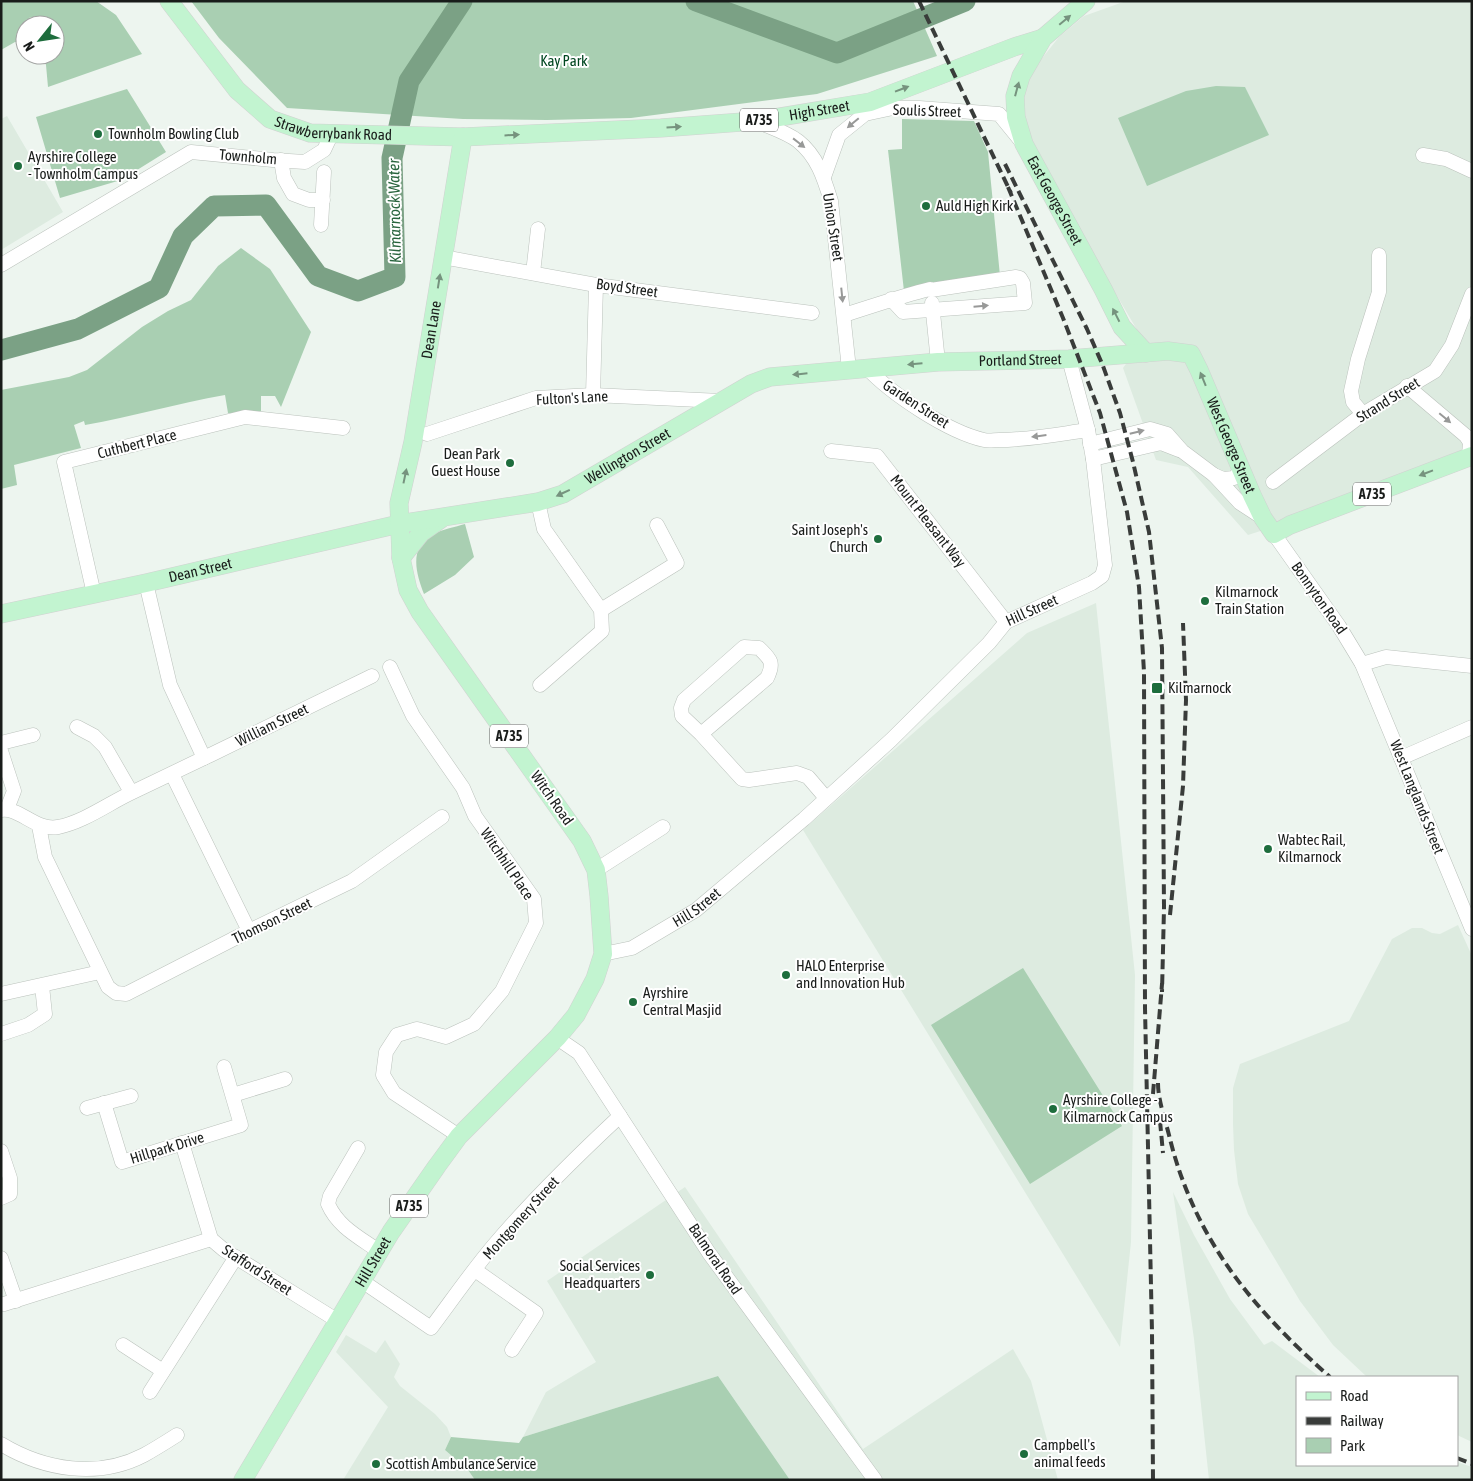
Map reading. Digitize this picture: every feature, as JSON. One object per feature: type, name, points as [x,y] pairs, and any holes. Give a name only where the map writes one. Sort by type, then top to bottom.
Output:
[{"type":"main road","name":"Strawberrybank Road","points":[[169,1],[237,90],[270,119],[310,133],[463,137]]},
{"type":"main road","name":"A735","points":[[1043,38],[1086,1]]},
{"type":"main road","name":"High Street","points":[[463,137],[661,128],[756,121],[870,102],[1014,47],[1043,38]]},
{"type":"main road","name":"East George Street","points":[[1043,38],[1021,76],[1015,96],[1016,117],[1024,144],[1122,327],[1146,353]]},
{"type":"main road","name":"Dean Lane","points":[[399,524],[399,503],[413,442],[463,137]]},
{"type":"main road","name":"Portland Street","points":[[849,369],[938,362],[1069,359],[1168,351],[1191,354]]},
{"type":"main road","name":"West George Street","points":[[1191,354],[1263,518],[1274,534]]},
{"type":"main road","name":"Wellington Street","points":[[399,524],[538,502],[563,494],[751,384],[770,377],[849,369]]},
{"type":"main road","name":"A735","points":[[1274,534],[1290,525],[1470,456]]},
{"type":"main road","points":[[401,558],[421,533],[446,517]]},
{"type":"main road","name":"Witch Road","points":[[399,524],[401,558],[408,590],[420,612],[582,841],[596,870],[603,954]]},
{"type":"main road","name":"Dean Street","points":[[1,614],[146,583],[399,524]]},
{"type":"main road","name":"Hill Street","points":[[242,1480],[380,1252],[459,1136],[557,1038],[580,1008],[595,979],[603,954]]},
{"type":"street","name":"Soulis Street","points":[[824,177],[839,135],[865,114],[893,108],[999,114],[1024,144]]},
{"type":"street","name":"Union Street","points":[[756,121],[797,140],[813,155],[824,177],[831,201],[849,369]]},
{"type":"street","name":"Townholm","points":[[1,265],[191,152],[305,162],[324,150],[332,133]]},
{"type":"street","points":[[1423,155],[1446,159],[1472,171]]},
{"type":"street","points":[[281,160],[284,178],[293,194],[309,200],[323,200]]},
{"type":"street","points":[[321,225],[324,172]]},
{"type":"street","points":[[533,273],[538,229]]},
{"type":"street","points":[[1363,414],[1353,402],[1351,390],[1358,358],[1379,292],[1379,255]]},
{"type":"street","name":"Boyd Street","points":[[443,257],[596,284],[812,313]]},
{"type":"street","points":[[844,315],[892,300],[930,289],[1016,277],[1020,278],[1023,282],[1025,303],[903,312],[892,300]]},
{"type":"street","points":[[593,395],[596,284]]},
{"type":"street","points":[[931,290],[938,362]]},
{"type":"street","name":"Strand Street","points":[[1273,482],[1363,414],[1434,371],[1452,346],[1472,294]]},
{"type":"street","name":"Hill Street","points":[[603,954],[632,948],[696,910],[804,820],[891,740],[988,643],[1006,622],[1102,576],[1105,565],[1093,459],[1069,359]]},
{"type":"street","name":"Garden Street","points":[[866,368],[877,378],[934,418],[958,430],[985,440],[1089,437],[1150,428],[1167,434],[1182,451],[1214,476],[1240,503],[1263,518]]},
{"type":"street","points":[[1407,386],[1466,436],[1470,442],[1470,456]]},
{"type":"street","name":"Fulton's Lane","points":[[427,434],[536,398],[593,395],[721,401]]},
{"type":"street","name":"Cuthbert Place","points":[[94,594],[64,462],[245,417],[343,428]]},
{"type":"street","name":"Garden Street","points":[[1093,459],[1161,443],[1182,451]]},
{"type":"street","name":"Mount Pleasant Way","points":[[831,451],[878,456],[1006,622]]},
{"type":"street","points":[[1214,476],[1223,479],[1234,478],[1241,470]]},
{"type":"street","points":[[538,502],[544,530],[602,610],[602,631],[540,685]]},
{"type":"street","points":[[602,610],[677,562],[657,525]]},
{"type":"street","name":"Bonnyton Road","points":[[1274,534],[1339,626],[1362,664]]},
{"type":"street","points":[[146,583],[170,685],[204,758]]},
{"type":"street","points":[[701,734],[767,678],[772,669],[770,660],[759,648],[744,647],[684,700],[681,708],[682,716],[742,779],[749,780],[796,773],[808,777],[826,798]]},
{"type":"street","points":[[1362,664],[1386,657],[1472,666]]},
{"type":"street","name":"West Langlands Street","points":[[1362,664],[1472,929]]},
{"type":"street","name":"Witchhill Place","points":[[390,667],[414,716],[463,788],[475,816],[534,899],[536,923],[523,951],[502,991],[474,1024],[446,1037],[417,1029],[397,1035],[386,1052],[383,1075],[394,1093],[459,1136]]},
{"type":"street","name":"William Street","points":[[39,826],[54,828],[69,824],[131,792],[172,774],[372,676]]},
{"type":"street","points":[[77,727],[94,736],[105,747],[131,792]]},
{"type":"street","points":[[1401,758],[1472,727]]},
{"type":"street","points":[[1,743],[34,735]]},
{"type":"street","points":[[1,751],[14,791],[4,810],[39,826]]},
{"type":"street","points":[[172,774],[249,931]]},
{"type":"street","name":"Thomson Street","points":[[39,826],[44,857],[100,972],[108,987],[116,993],[126,994],[249,931],[352,882],[442,817]]},
{"type":"street","points":[[596,870],[663,827]]},
{"type":"street","points":[[1,994],[100,972]]},
{"type":"street","points":[[1,1034],[28,1025],[45,1014],[42,986]]},
{"type":"street","name":"Balmoral Road","points":[[557,1038],[579,1054],[709,1253],[874,1480]]},
{"type":"street","name":"Hillpark Drive","points":[[104,1103],[122,1162],[241,1125],[224,1067]]},
{"type":"street","points":[[233,1095],[285,1079]]},
{"type":"street","points":[[87,1108],[131,1096]]},
{"type":"street","name":"Montgomery Street","points":[[362,1281],[431,1328],[493,1246],[538,1196],[620,1116]]},
{"type":"street","name":"Stafford Street","points":[[182,1143],[211,1238],[236,1257],[338,1321]]},
{"type":"street","points":[[358,1148],[330,1196],[328,1204],[338,1222],[380,1252]]},
{"type":"street","points":[[1,1151],[10,1178],[10,1194],[1,1198]]},
{"type":"street","points":[[1,1258],[10,1302],[211,1238]]},
{"type":"street","points":[[150,1392],[236,1257]]},
{"type":"street","points":[[475,1270],[536,1313],[512,1350]]},
{"type":"street","points":[[123,1345],[163,1371]]},
{"type":"street","points":[[1,1444],[30,1459],[48,1465],[93,1474],[145,1455],[177,1435]]},
{"type":"shaded area","points":[[1126,1],[1472,1],[1472,463],[1248,535],[1188,467],[1156,460],[1123,368],[1143,340],[1090,250],[1022,121],[1023,82],[1059,37],[1084,16]]},
{"type":"shaded area","name":"Ayrshire College - Townholm Campus","points":[[7,116],[63,212],[1,250],[1,119]]},
{"type":"shaded area","name":"Ayrshire College - Kilmarnock Campus","points":[[1096,603],[1135,975],[1131,1242],[1120,1347],[803,830],[1027,633]]},
{"type":"shaded area","points":[[1458,925],[1472,956],[1472,1442],[1458,1435],[1458,1376],[1366,1376],[1333,1345],[1300,1301],[1248,1214],[1238,1184],[1234,1150],[1233,1088],[1240,1064],[1349,1021],[1392,939],[1412,928],[1422,928],[1432,933],[1440,934]]},
{"type":"shaded area","points":[[685,1187],[863,1449],[1013,1349],[1031,1381],[1058,1480],[790,1480],[718,1376],[523,1437],[546,1392],[596,1362],[547,1281]]},
{"type":"shaded area","points":[[1173,1192],[1194,1235],[1230,1299],[1264,1345],[1272,1341],[1319,1376],[1296,1376],[1296,1466],[1458,1466],[1458,1462],[1472,1467],[1472,1480],[1209,1480],[1194,1339]]},
{"type":"shaded area","points":[[346,1335],[376,1353],[385,1340],[400,1364],[394,1377],[400,1386],[435,1414],[447,1427],[451,1437],[445,1450],[468,1470],[475,1480],[343,1480],[388,1407],[336,1352]]},
{"type":"green space","points":[[1,1],[96,1],[116,15],[142,54],[48,87],[46,65],[65,65],[65,15],[15,15],[15,42],[1,50]]},
{"type":"green space","name":"Kay Park","points":[[191,1],[913,1],[937,56],[817,94],[631,118],[463,119],[287,108],[219,38]]},
{"type":"green space","points":[[1216,86],[1245,87],[1269,135],[1147,186],[1118,118],[1186,91]]},
{"type":"green space","name":"Townholm Bowling Club","points":[[127,89],[166,152],[121,180],[60,198],[36,117]]},
{"type":"green space","points":[[902,119],[974,121],[988,152],[1000,276],[904,291],[888,150],[902,149]]},
{"type":"green space","points":[[241,248],[270,269],[311,332],[281,407],[275,396],[261,396],[261,411],[255,414],[228,413],[225,395],[85,425],[84,421],[74,425],[81,448],[14,465],[17,485],[1,489],[1,390],[69,377],[87,370],[142,327],[191,300],[218,266]]},
{"type":"green space","points":[[465,524],[474,557],[455,575],[424,594],[416,561],[420,546],[426,539],[438,532]]},
{"type":"green space","points":[[1023,968],[1122,1126],[1030,1184],[931,1025]]},
{"type":"green space","points":[[718,1376],[790,1480],[475,1480],[468,1470],[445,1450],[451,1437],[519,1443],[523,1437]]},
{"type":"waterway","name":"Kilmarnock Water","points":[[1,350],[78,329],[159,288],[183,236],[214,206],[266,205],[318,276],[358,291],[395,277],[392,158],[409,81],[462,1]]},
{"type":"waterway","name":"Kilmarnock Water","points":[[696,1],[837,53],[965,1]]},
{"type":"railway","points":[[919,1],[1011,193]]},
{"type":"railway","points":[[1005,164],[1087,329],[1103,366],[1120,413],[1149,532],[1162,648],[1164,908],[1162,992]]},
{"type":"railway","points":[[1008,187],[1063,318],[1100,413],[1127,512],[1139,587],[1144,672],[1145,1008],[1152,1332],[1153,1480]]},
{"type":"railway","points":[[1170,915],[1183,786],[1186,700],[1183,623]]},
{"type":"railway","points":[[1153,1094],[1162,984]]},
{"type":"railway","points":[[1158,1083],[1162,1109],[1180,1172],[1194,1207],[1210,1239],[1251,1298],[1275,1325],[1329,1376]]},
{"type":"railway","points":[[1160,1121],[1163,1153]]},
{"type":"railway","points":[[1458,1458],[1472,1464]]},
{"type":"place","name":"Townholm Bowling Club","points":[[98,134]]},
{"type":"place","name":"Ayrshire College - Townholm Campus","points":[[18,166]]},
{"type":"place","name":"Auld High Kirk","points":[[926,206]]},
{"type":"place","name":"Dean Park Guest House","points":[[510,463]]},
{"type":"place","name":"Saint Joseph's Church","points":[[878,539]]},
{"type":"place","name":"Kilmarnock Train Station","points":[[1205,601]]},
{"type":"place","name":"Kilmarnock","points":[[1157,688]]},
{"type":"place","name":"Wabtec Rail, Kilmarnock","points":[[1268,849]]},
{"type":"place","name":"HALO Enterprise and Innovation Hub","points":[[786,975]]},
{"type":"place","name":"Ayrshire Central Masjid","points":[[633,1002]]},
{"type":"place","name":"Ayrshire College - Kilmarnock Campus","points":[[1053,1109]]},
{"type":"place","name":"Social Services Headquarters","points":[[650,1275]]},
{"type":"place","name":"Campbell's animal feeds","points":[[1024,1454]]},
{"type":"place","name":"Scottish Ambulance Service","points":[[376,1464]]}]
